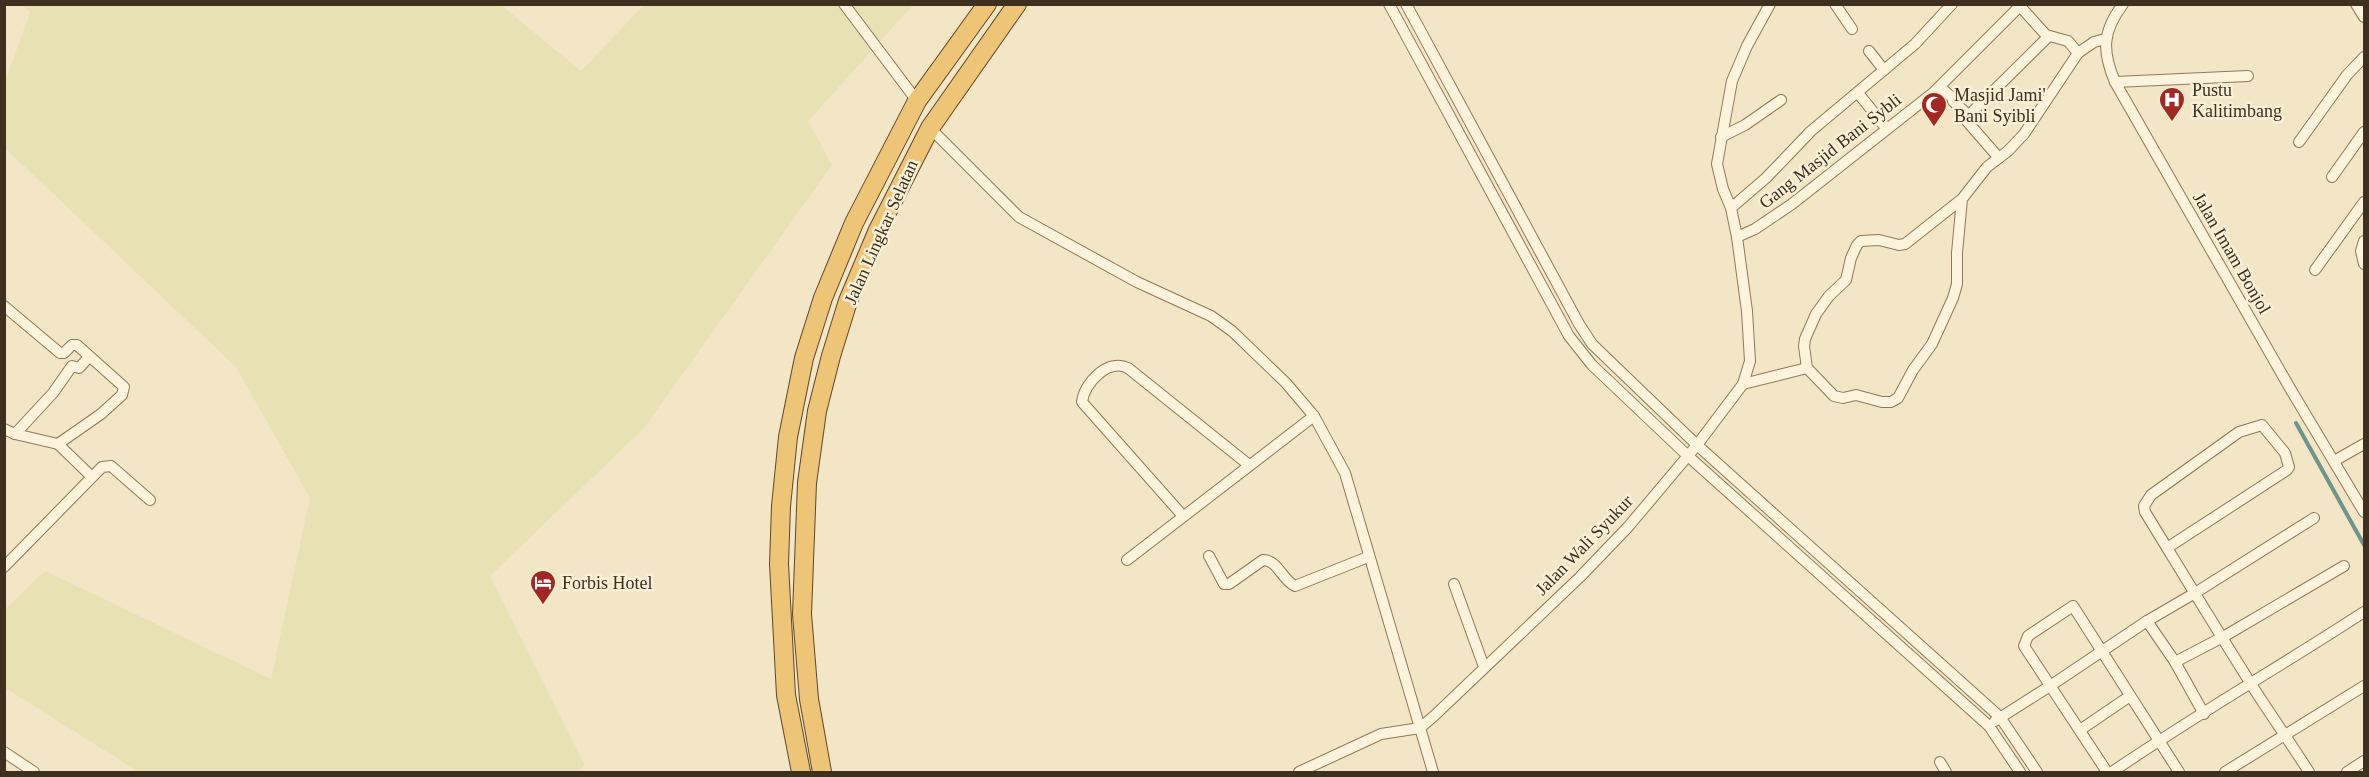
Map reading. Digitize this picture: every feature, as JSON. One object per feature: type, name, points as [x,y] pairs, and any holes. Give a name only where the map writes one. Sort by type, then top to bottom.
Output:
[{"type":"highway","name":"Jalan Lingkar Selatan","points":[[801,772],[786,695],[780,608],[781,506],[788,437],[804,358],[823,298],[854,223],[918,101],[987,4]]},
{"type":"highway","name":"Jalan Lingkar Selatan","points":[[822,772],[809,699],[802,614],[807,483],[817,411],[848,301],[878,230],[930,128],[1017,4]]},
{"type":"street","points":[[844,4],[918,101]]},
{"type":"street","points":[[1389,4],[1569,336],[1592,365],[1688,456],[1989,726],[2020,772]]},
{"type":"street","points":[[1406,4],[1579,324],[1607,360],[1697,446],[2000,717],[2037,772]]},
{"type":"street","name":"Jalan Wali Syukur","points":[[1420,728],[1604,552],[1697,446],[1743,384],[1749,369],[1750,352],[1737,237],[1731,208],[1723,189],[1717,164],[1732,81],[1747,46],[1770,4]]},
{"type":"street","points":[[1835,4],[1852,29]]},
{"type":"street","points":[[1731,208],[1766,178],[1811,131],[1915,44],[1952,4]]},
{"type":"street","points":[[1962,199],[1957,253],[1957,284],[1953,298],[1932,344],[1913,370],[1898,398],[1891,402],[1875,401],[1856,395],[1839,397],[1830,393],[1807,368],[1805,339],[1819,307],[1846,280],[1851,258],[1857,245],[1861,241],[1871,240],[1905,244],[1962,199],[1987,167],[2024,134],[2079,52],[2100,41],[2123,4]]},
{"type":"street","points":[[2356,4],[2364,17]]},
{"type":"street","points":[[2019,5],[2049,36],[2068,41],[2079,52]]},
{"type":"street","name":"Gang Masjid Bani Sybli","points":[[1737,237],[1755,229],[1792,204],[1940,87],[2019,5]]},
{"type":"street","points":[[1967,118],[2049,36]]},
{"type":"street","name":"Jalan Imam Bonjol","points":[[2100,41],[2115,82],[2364,512]]},
{"type":"street","points":[[1869,51],[1884,70]]},
{"type":"street","points":[[2299,142],[2347,75],[2364,57]]},
{"type":"street","points":[[2115,82],[2248,76]]},
{"type":"street","points":[[1940,87],[1954,99],[1953,101],[1999,158]]},
{"type":"street","points":[[1858,93],[1887,129]]},
{"type":"street","points":[[1721,137],[1745,125],[1781,100]]},
{"type":"street","points":[[930,128],[1019,217],[1137,282],[1211,316],[1232,331],[1286,383],[1314,416],[1345,473],[1433,772]]},
{"type":"street","points":[[2332,177],[2364,132]]},
{"type":"street","points":[[2316,270],[2364,202]]},
{"type":"street","points":[[2364,241],[2361,251],[2364,264]]},
{"type":"street","points":[[4,306],[60,353],[64,353],[75,345],[124,387],[124,392],[101,414],[58,444]]},
{"type":"street","points":[[15,434],[53,393],[72,366],[79,368],[89,357]]},
{"type":"street","points":[[1183,516],[1082,402],[1085,392],[1102,370],[1116,365],[1128,368],[1249,465]]},
{"type":"street","points":[[1743,384],[1807,368]]},
{"type":"street","points":[[1127,560],[1314,416]]},
{"type":"street","points":[[2167,548],[2287,470],[2289,467],[2285,453],[2262,425],[2240,432],[2146,499],[2144,506],[2145,512],[2167,548],[2195,593],[2223,637],[2251,685],[2309,772]]},
{"type":"street","points":[[4,429],[15,434],[58,444],[91,476]]},
{"type":"street","points":[[2334,462],[2364,444]]},
{"type":"street","points":[[4,567],[102,467],[111,466],[150,500]]},
{"type":"street","points":[[1989,726],[2147,621],[2314,518]]},
{"type":"street","points":[[1209,556],[1224,584],[1229,584],[1268,560],[1295,586],[1368,557]]},
{"type":"street","points":[[2175,662],[2223,637],[2344,566]]},
{"type":"street","points":[[1454,584],[1484,667]]},
{"type":"street","points":[[2107,772],[2026,649],[2025,643],[2028,636],[2072,606],[2076,608],[2179,772]]},
{"type":"street","points":[[2112,772],[2364,612]]},
{"type":"street","points":[[2147,621],[2175,662],[2204,714]]},
{"type":"street","points":[[1935,678],[1946,667]]},
{"type":"street","points":[[2225,772],[2364,686]]},
{"type":"street","points":[[2080,730],[2130,696]]},
{"type":"street","points":[[1299,772],[1381,734],[1420,728]]},
{"type":"street","points":[[6,756],[34,772]]},
{"type":"street","points":[[2347,772],[2364,761]]},
{"type":"street","points":[[1940,762],[1946,772]]},
{"type":"shaded area","points":[[23,5],[501,5],[581,71],[644,5],[913,5],[808,121],[832,165],[644,428],[490,576],[585,765],[578,772],[139,772],[5,688],[5,609],[45,571],[271,679],[310,498],[236,367],[5,148],[4,84],[30,13]]},
{"type":"waterway","points":[[2296,423],[2364,545]]},
{"type":"place","name":"Pustu Kalitimbang","points":[[2172,123]]},
{"type":"place","name":"Masjid Jami' Bani Syibli","points":[[1934,128]]},
{"type":"place","name":"Forbis Hotel","points":[[543,606]]}]
